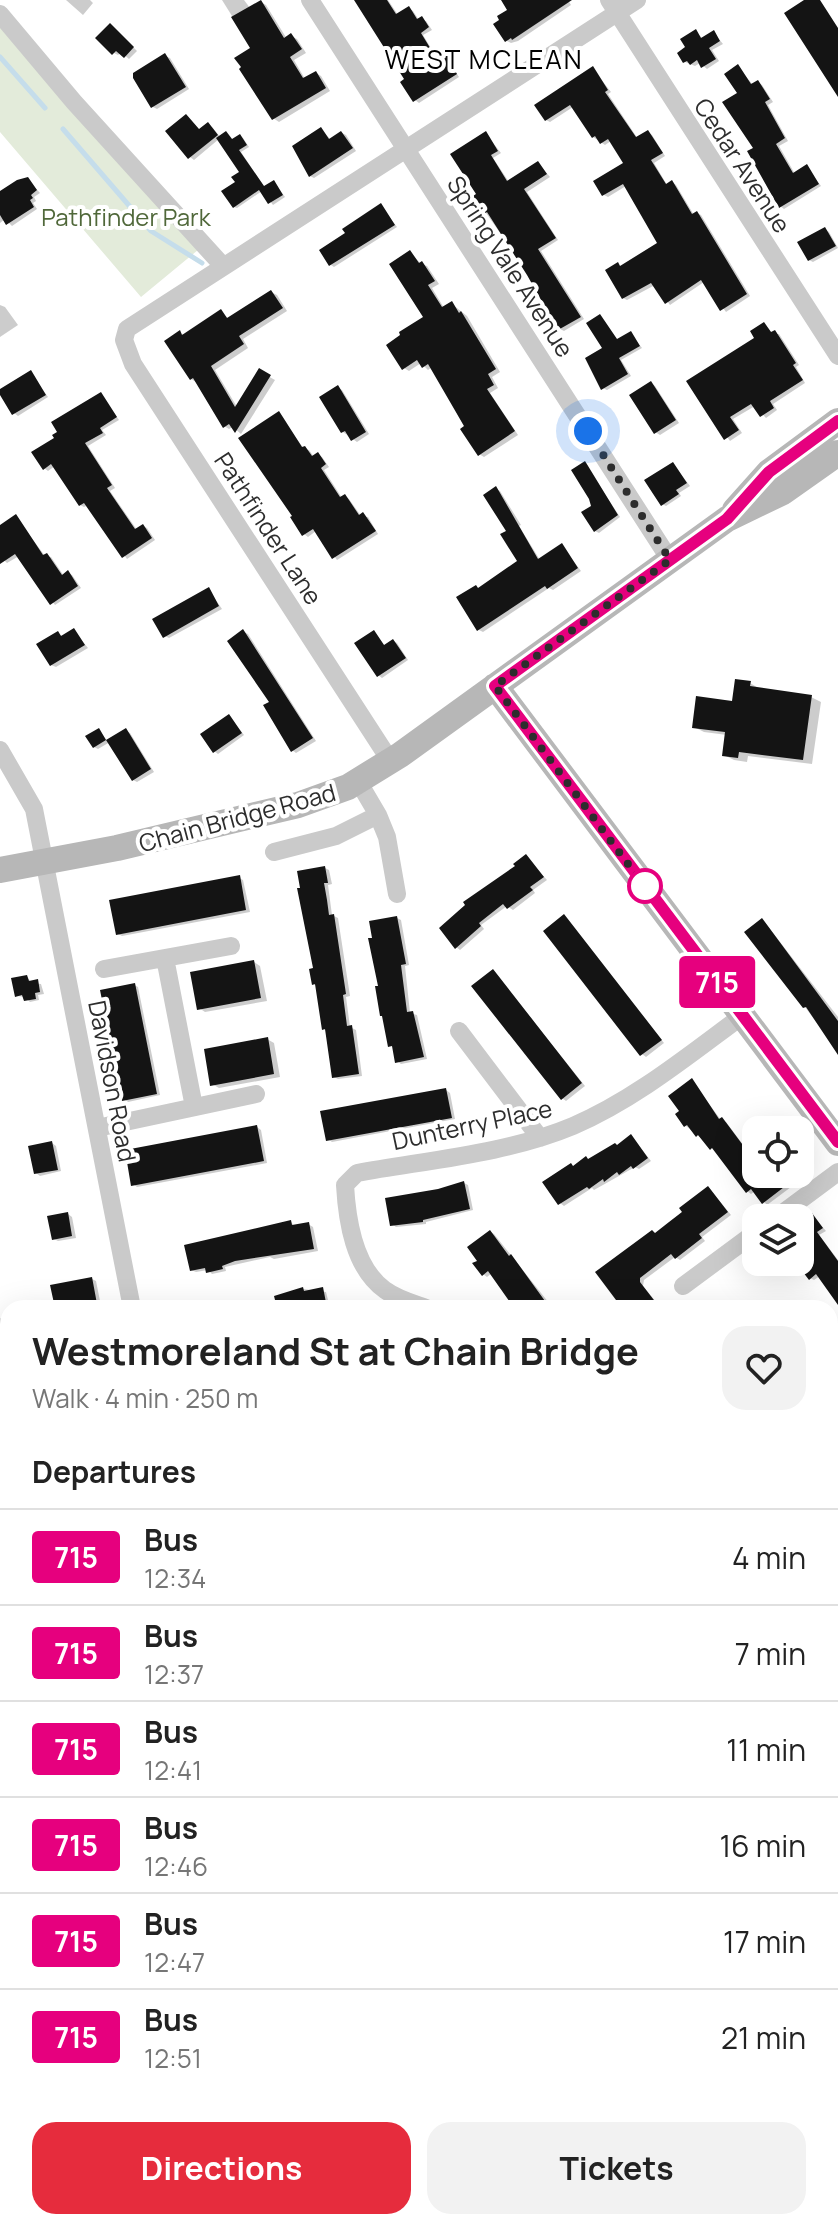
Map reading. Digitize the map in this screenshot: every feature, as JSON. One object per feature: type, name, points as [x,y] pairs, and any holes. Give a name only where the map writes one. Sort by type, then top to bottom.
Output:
[{"type":"main road","name":"Chain Bridge Road","points":[[727,519],[769,472],[838,421]]},
{"type":"main road","name":"Chain Bridge Road","points":[[0,870],[46,863],[284,809],[324,797],[358,781],[391,762],[727,519],[783,492],[838,453]]},
{"type":"main road","points":[[495,686],[838,1143]]},
{"type":"street","name":"Spring Vale Avenue","points":[[310,0],[670,560]]},
{"type":"street","points":[[0,14],[74,102],[223,266],[406,149],[613,6],[637,0]]},
{"type":"street","name":"Cedar Avenue","points":[[613,6],[838,356]]},
{"type":"street","name":"Pathfinder Lane","points":[[223,266],[127,329],[124,340],[133,364],[391,762]]},
{"type":"street","name":"Davidson Road","points":[[2,758],[32,803],[130,1300]]},
{"type":"street","points":[[358,781],[387,837],[397,894]]},
{"type":"street","points":[[274,852],[336,836],[378,815]]},
{"type":"street","points":[[104,969],[231,946]]},
{"type":"street","points":[[165,958],[194,1107]]},
{"type":"street","name":"Dunterry Place","points":[[407,1300],[384,1290],[370,1276],[357,1252],[350,1228],[345,1185],[357,1173],[540,1138],[575,1125],[637,1091],[742,1016]]},
{"type":"street","points":[[459,1031],[540,1138]]},
{"type":"street","points":[[97,1128],[256,1094]]},
{"type":"street","points":[[795,1204],[838,1172]]},
{"type":"street","points":[[683,1286],[742,1243]]},
{"type":"green space","name":"Pathfinder Park","points":[[0,7],[204,245],[141,297],[0,132]]},
{"type":"building","points":[[261,0],[284,38],[291,33],[302,49],[290,57],[303,78],[316,71],[326,88],[272,120],[234,58],[250,48],[231,17]]},
{"type":"building","points":[[354,0],[387,0],[396,14],[409,6],[417,19],[422,16],[429,27],[421,33],[435,56],[447,49],[454,61],[450,63],[457,74],[413,102],[400,82],[404,79]]},
{"type":"building","points":[[501,0],[572,0],[505,42],[493,24],[499,20],[497,16],[507,10]]},
{"type":"building","points":[[804,0],[820,0],[838,28],[838,97],[784,13]]},
{"type":"building","points":[[110,23],[134,47],[124,58],[116,51],[112,55],[95,38]]},
{"type":"building","points":[[696,29],[701,38],[714,30],[720,41],[709,48],[716,59],[701,68],[697,60],[690,65],[687,61],[683,63],[677,53],[685,47],[680,39]]},
{"type":"building","points":[[165,53],[186,87],[151,108],[133,73]]},
{"type":"building","points":[[738,64],[751,84],[758,80],[770,99],[765,102],[785,138],[776,144],[793,173],[807,164],[819,184],[779,208],[747,151],[753,148],[722,102],[737,93],[724,74]]},
{"type":"building","points":[[593,66],[608,90],[605,92],[636,137],[648,130],[663,153],[651,160],[666,184],[672,180],[692,214],[697,211],[747,294],[720,311],[701,280],[665,304],[651,283],[622,299],[605,270],[618,262],[620,266],[657,243],[623,184],[602,196],[593,181],[623,163],[608,139],[600,144],[595,136],[592,138],[570,105],[545,121],[534,105]]},
{"type":"building","points":[[186,114],[199,129],[208,122],[218,135],[188,159],[165,131]]},
{"type":"building","points":[[321,127],[329,139],[341,131],[353,148],[309,177],[292,146]]},
{"type":"building","points":[[226,131],[232,139],[240,134],[247,145],[239,150],[264,186],[274,180],[283,195],[268,204],[259,190],[233,208],[221,191],[235,182],[231,177],[239,172],[216,138]]},
{"type":"building","points":[[486,131],[498,151],[491,155],[507,181],[538,161],[547,174],[524,189],[556,238],[538,249],[581,317],[558,330],[487,212],[484,214],[473,196],[476,194],[450,154]]},
{"type":"building","points":[[28,177],[37,190],[30,200],[34,207],[6,225],[0,215],[0,191]]},
{"type":"building","points":[[381,203],[395,225],[329,266],[319,250],[345,233],[342,229]]},
{"type":"building","points":[[825,227],[836,246],[808,261],[797,242]]},
{"type":"building","points":[[410,250],[419,263],[422,261],[435,281],[428,285],[442,307],[452,301],[459,313],[461,311],[496,369],[488,374],[494,385],[487,389],[515,431],[478,456],[460,429],[464,426],[428,364],[422,368],[417,360],[402,370],[386,345],[400,335],[399,332],[423,317],[389,264]]},
{"type":"building","points":[[271,290],[283,308],[239,336],[244,344],[211,366],[235,407],[259,368],[271,375],[235,433],[229,424],[223,428],[193,378],[190,380],[164,341],[180,330],[182,335],[221,309],[227,318]]},
{"type":"building","points":[[600,314],[617,339],[631,331],[640,346],[619,358],[628,374],[601,390],[585,358],[602,348],[586,323]]},
{"type":"building","points":[[764,322],[771,332],[775,330],[803,380],[770,401],[774,408],[760,417],[751,404],[730,417],[739,430],[724,440],[686,381],[754,338],[750,331]]},
{"type":"building","points":[[31,370],[46,395],[12,415],[0,395],[0,389]]},
{"type":"building","points":[[651,381],[676,420],[654,434],[629,395]]},
{"type":"building","points":[[338,385],[366,432],[351,441],[345,431],[341,433],[319,397]]},
{"type":"building","points":[[101,392],[117,417],[100,428],[103,433],[85,443],[112,485],[107,488],[135,529],[143,524],[152,538],[122,558],[84,503],[79,506],[51,464],[43,470],[31,452],[54,438],[52,435],[57,432],[51,422]]},
{"type":"building","points":[[279,411],[302,447],[305,446],[312,456],[318,452],[326,464],[321,468],[340,497],[345,494],[359,515],[363,512],[376,531],[332,559],[313,529],[302,536],[292,516],[238,438]]},
{"type":"building","points":[[585,461],[618,515],[594,532],[581,512],[591,506],[589,499],[571,470]]},
{"type":"building","points":[[673,462],[687,483],[676,490],[679,494],[661,506],[644,480]]},
{"type":"building","points":[[496,486],[538,559],[562,543],[578,568],[477,631],[456,597],[476,585],[478,588],[517,561],[500,534],[506,531],[483,495]]},
{"type":"building","points":[[16,514],[43,555],[47,553],[62,575],[68,570],[78,586],[50,605],[15,554],[0,564],[0,525]]},
{"type":"building","points":[[209,587],[219,606],[163,638],[152,619]]},
{"type":"building","points":[[74,628],[85,645],[50,666],[36,644],[58,631],[61,636]]},
{"type":"building","points":[[243,629],[313,738],[291,752],[263,705],[269,702],[227,641]]},
{"type":"building","points":[[374,630],[384,645],[393,639],[406,658],[377,677],[354,643]]},
{"type":"building","points":[[735,679],[751,681],[750,686],[812,695],[803,760],[739,752],[738,758],[722,756],[725,732],[692,728],[696,696],[732,701]]},
{"type":"building","points":[[229,714],[242,733],[213,753],[200,734]]},
{"type":"building","points":[[99,728],[106,740],[93,748],[85,736]]},
{"type":"building","points":[[126,728],[151,769],[132,781],[106,740]]},
{"type":"building","points":[[526,854],[544,877],[530,887],[533,890],[507,909],[503,904],[479,923],[481,926],[455,949],[439,928],[465,905],[463,902],[515,866],[513,864]]},
{"type":"building","points":[[325,866],[329,915],[334,914],[346,994],[343,995],[347,1026],[352,1025],[359,1074],[332,1078],[325,1029],[322,1030],[315,984],[312,985],[309,969],[313,968],[297,888],[300,888],[297,871]]},
{"type":"building","points":[[240,875],[246,910],[116,935],[109,900]]},
{"type":"building","points":[[564,914],[662,1040],[640,1056],[543,931]]},
{"type":"building","points":[[397,916],[406,964],[401,965],[407,1012],[413,1011],[424,1057],[395,1063],[380,1016],[375,986],[378,986],[368,938],[372,938],[369,921]]},
{"type":"building","points":[[762,918],[838,1021],[838,1055],[806,1007],[803,1008],[744,932]]},
{"type":"building","points":[[254,960],[261,998],[197,1010],[190,972]]},
{"type":"building","points":[[493,969],[582,1083],[561,1100],[471,986]]},
{"type":"building","points":[[27,975],[29,981],[38,979],[40,992],[35,993],[36,999],[24,1001],[22,995],[15,997],[11,978]]},
{"type":"building","points":[[135,983],[157,1094],[122,1101],[100,990]]},
{"type":"building","points":[[268,1037],[274,1074],[210,1086],[204,1049]]},
{"type":"building","points":[[692,1078],[719,1119],[722,1117],[742,1144],[742,1188],[712,1148],[710,1150],[687,1125],[684,1127],[675,1114],[679,1111],[668,1096]]},
{"type":"building","points":[[446,1088],[452,1118],[326,1141],[320,1111]]},
{"type":"building","points":[[257,1125],[264,1161],[131,1186],[125,1150]]},
{"type":"building","points":[[631,1134],[648,1158],[633,1169],[631,1166],[619,1175],[617,1172],[558,1205],[542,1182],[571,1163],[573,1166],[586,1156],[588,1159],[615,1143],[617,1145]]},
{"type":"building","points":[[52,1141],[58,1170],[34,1174],[28,1146]]},
{"type":"building","points":[[464,1181],[470,1209],[423,1222],[390,1226],[385,1198]]},
{"type":"building","points":[[708,1186],[728,1212],[699,1234],[702,1238],[675,1259],[671,1254],[640,1278],[654,1300],[616,1300],[595,1272],[652,1230],[655,1233],[682,1212],[679,1208]]},
{"type":"building","points":[[742,1188],[783,1188],[762,1204],[751,1189],[746,1193]]},
{"type":"building","points":[[68,1212],[72,1236],[52,1240],[47,1216]]},
{"type":"building","points":[[814,1216],[823,1228],[817,1232],[838,1261],[838,1300],[834,1300],[816,1274],[814,1276]]},
{"type":"building","points":[[291,1220],[292,1225],[309,1222],[314,1249],[235,1261],[222,1266],[223,1269],[206,1273],[205,1268],[190,1271],[184,1245]]},
{"type":"building","points":[[490,1230],[544,1300],[508,1300],[488,1271],[482,1276],[472,1263],[477,1261],[467,1247]]},
{"type":"building","points":[[92,1277],[96,1300],[53,1300],[50,1285]]},
{"type":"building","points":[[303,1287],[304,1291],[323,1287],[325,1300],[275,1300],[274,1296]]},
{"type":"waterway","points":[[0,57],[45,108]]},
{"type":"waterway","points":[[63,129],[151,231],[202,263]]},
{"type":"bus line","name":"715","points":[[838,421],[769,472],[727,519],[495,686],[838,1142]]},
{"type":"district","name":"WEST MCLEAN","points":[[484,59]]},
{"type":"route","points":[[588,431],[670,560],[495,686],[645,886]]}]
